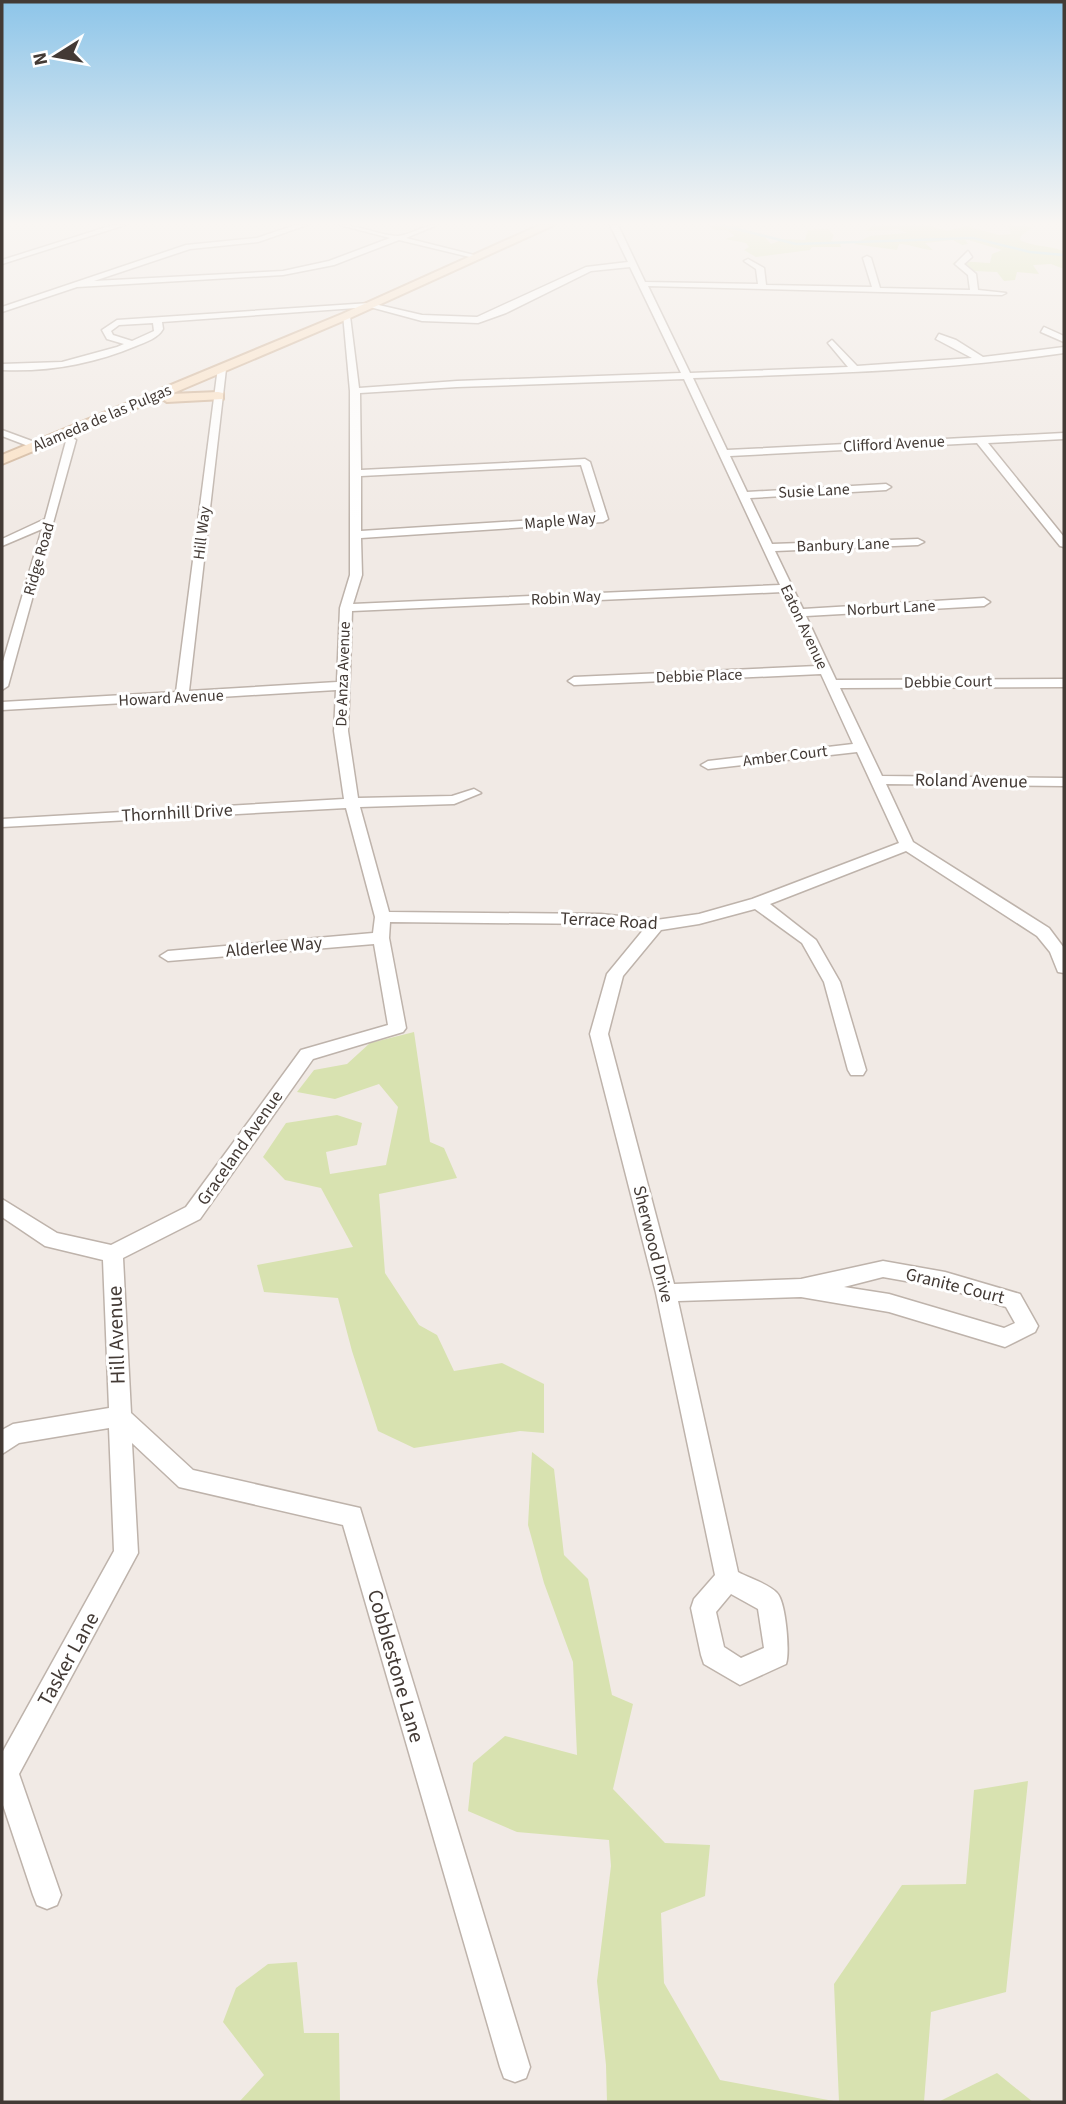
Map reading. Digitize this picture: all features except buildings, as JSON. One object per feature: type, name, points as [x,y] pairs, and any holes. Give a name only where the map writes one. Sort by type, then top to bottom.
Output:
[{"type":"main road","name":"Alameda de las Pulgas","points":[[2,460],[221,369],[320,323]]},
{"type":"main road","points":[[149,399],[218,396]]},
{"type":"street","points":[[117,323],[106,330],[110,337],[132,344]]},
{"type":"street","points":[[2,367],[30,369],[76,364],[157,333],[158,323]]},
{"type":"street","name":"De Anza Avenue","points":[[340,323],[355,391],[356,575],[346,608],[341,731],[352,803],[383,917],[381,938],[397,1028]]},
{"type":"street","name":"Eaton Avenue","points":[[661,323],[878,780],[906,845]]},
{"type":"street","points":[[1044,330],[1064,339]]},
{"type":"street","points":[[939,337],[953,342],[982,360]]},
{"type":"street","points":[[832,343],[853,367]]},
{"type":"street","points":[[355,391],[457,384],[827,371],[853,367],[982,360],[1064,350]]},
{"type":"street","name":"Hill Way","points":[[182,698],[221,369]]},
{"type":"street","points":[[2,433],[36,446]]},
{"type":"street","name":"Ridge Road","points":[[2,686],[51,521],[71,440],[62,435]]},
{"type":"street","name":"Clifford Avenue","points":[[724,453],[1064,436]]},
{"type":"street","points":[[980,440],[1064,544]]},
{"type":"street","name":"Maple Way","points":[[354,473],[585,462],[603,519],[355,535]]},
{"type":"street","name":"Susie Lane","points":[[742,495],[886,487]]},
{"type":"street","points":[[2,543],[51,521]]},
{"type":"street","name":"Banbury Lane","points":[[768,548],[918,542]]},
{"type":"street","name":"Robin Way","points":[[346,608],[786,588]]},
{"type":"street","name":"Norburt Lane","points":[[797,613],[984,603]]},
{"type":"street","name":"Debbie Place","points":[[574,681],[824,670]]},
{"type":"street","name":"Debbie Court","points":[[831,684],[1015,681],[1064,683]]},
{"type":"street","name":"Howard Avenue","points":[[2,706],[341,687]]},
{"type":"street","name":"Amber Court","points":[[708,765],[861,747]]},
{"type":"street","name":"Roland Avenue","points":[[878,780],[1064,782]]},
{"type":"street","name":"Thornhill Drive","points":[[2,823],[352,803],[454,800],[474,793]]},
{"type":"street","points":[[906,845],[1064,943]]},
{"type":"street","name":"Terrace Road","points":[[383,917],[601,919],[656,925],[699,919],[758,903],[906,845]]},
{"type":"street","points":[[758,903],[808,940],[832,982],[857,1070]]},
{"type":"street","name":"Sherwood Drive","points":[[656,925],[615,974],[599,1034],[666,1293],[728,1579]]},
{"type":"street","points":[[1043,932],[1058,951],[1064,968]]},
{"type":"street","name":"Alderlee Way","points":[[168,956],[381,938]]},
{"type":"street","name":"Graceland Avenue","points":[[113,1254],[194,1213],[307,1054],[397,1028]]},
{"type":"street","points":[[2,1207],[52,1240],[113,1254]]},
{"type":"street","name":"Hill Avenue","points":[[113,1254],[119,1416]]},
{"type":"street","name":"Granite Court","points":[[666,1293],[801,1288],[883,1269],[945,1280],[1013,1300],[1028,1326],[1004,1338],[889,1303],[801,1288]]},
{"type":"street","points":[[2,1444],[13,1434],[119,1416]]},
{"type":"street","name":"Tasker Lane","points":[[47,1895],[5,1773],[126,1553],[119,1416]]},
{"type":"street","name":"Cobblestone Lane","points":[[119,1416],[187,1479],[352,1516],[514,2067]]},
{"type":"green space","points":[[414,1032],[430,1142],[444,1148],[457,1178],[379,1194],[385,1273],[419,1325],[437,1335],[454,1371],[502,1363],[544,1384],[544,1433],[520,1431],[414,1448],[378,1431],[338,1298],[264,1292],[257,1265],[353,1247],[321,1188],[285,1180],[263,1157],[286,1123],[337,1115],[362,1123],[357,1145],[326,1152],[330,1174],[386,1165],[398,1107],[379,1084],[335,1099],[297,1092],[314,1070],[347,1064],[370,1043]]},
{"type":"green space","points":[[532,1452],[554,1469],[564,1555],[588,1579],[612,1695],[633,1704],[613,1789],[665,1843],[710,1845],[705,1896],[661,1913],[664,1983],[720,2080],[839,2102],[607,2102],[597,1981],[611,1866],[609,1840],[517,1832],[468,1811],[473,1763],[505,1736],[577,1755],[573,1662],[544,1583],[528,1525]]},
{"type":"green space","points":[[1028,1781],[1006,1992],[931,2012],[924,2102],[839,2102],[834,1984],[902,1885],[966,1884],[974,1790]]},
{"type":"green space","points":[[297,1962],[304,2033],[339,2033],[340,2102],[239,2102],[264,2075],[223,2022],[236,1988],[268,1964]]},
{"type":"green space","points":[[997,2073],[1033,2102],[938,2102]]}]
